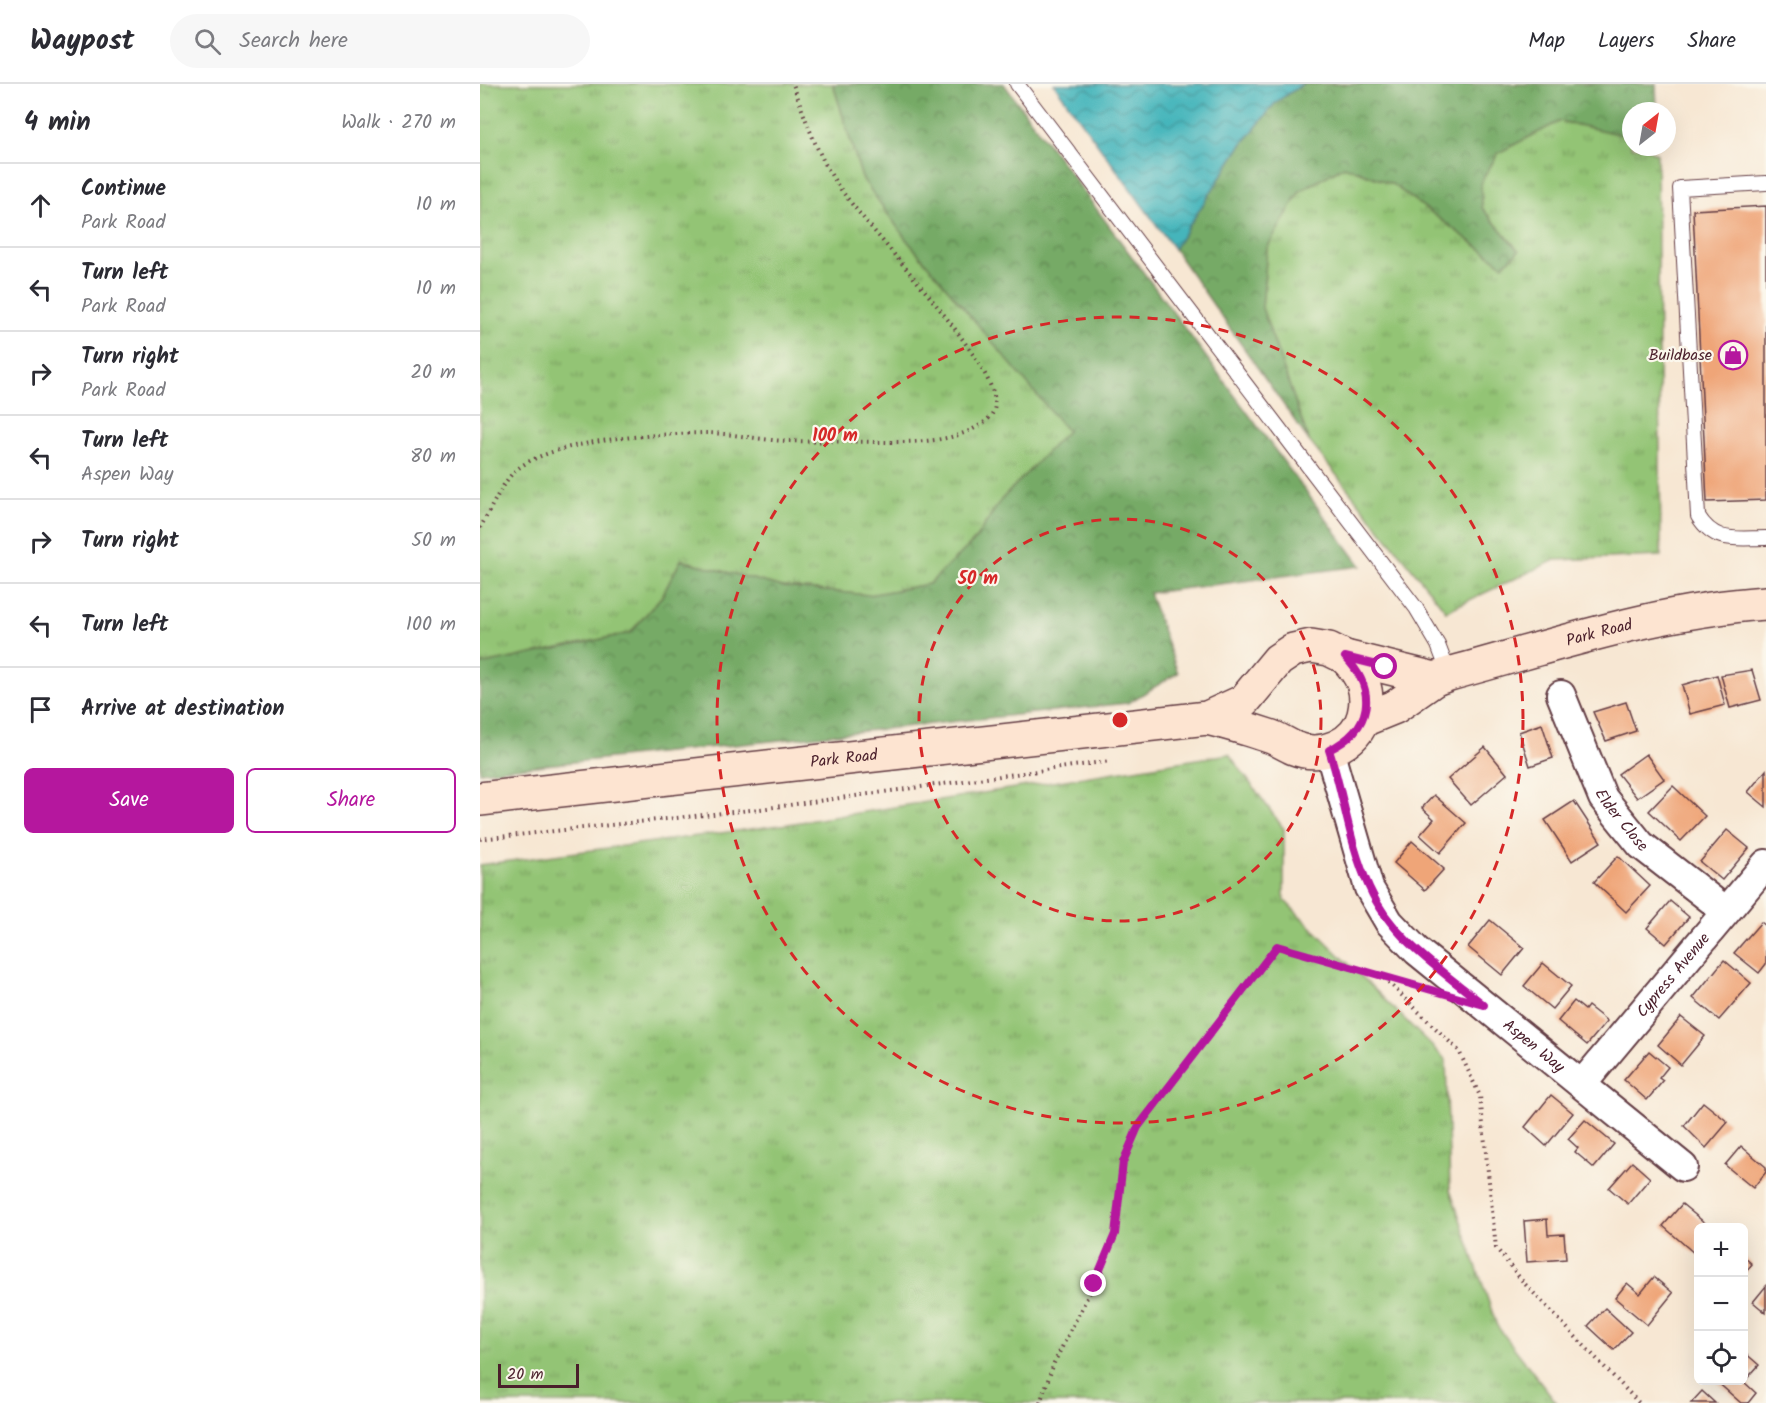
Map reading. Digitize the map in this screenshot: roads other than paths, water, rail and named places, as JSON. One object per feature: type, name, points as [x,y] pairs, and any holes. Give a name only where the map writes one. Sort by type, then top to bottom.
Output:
[{"type":"main road","name":"Park Road","points":[[1207,718],[1279,739],[1293,748],[1309,752],[1329,750],[1354,734],[1363,720],[1395,707],[1442,677],[1633,624],[1734,605],[1766,603]]},
{"type":"main road","name":"Park Road","points":[[480,799],[1207,718],[1244,701],[1285,655],[1311,646],[1329,649],[1345,657],[1442,677]]},
{"type":"main road","points":[[1345,657],[1358,670],[1365,687],[1367,704],[1363,720]]},
{"type":"main road","points":[[1267,675],[1261,693],[1262,711],[1268,726],[1279,739]]},
{"type":"street","name":"Elder Close","points":[[1561,694],[1603,798],[1641,845],[1726,911]]},
{"type":"street","name":"Aspen Way","points":[[1329,750],[1369,888],[1389,922],[1417,951],[1683,1167]]},
{"type":"street","name":"Cypress Avenue","points":[[1582,1084],[1766,864]]},
{"type":"lane","points":[[1017,84],[1416,608],[1438,645],[1442,677]]},
{"type":"lane","points":[[1766,183],[1680,188],[1698,516],[1707,531],[1723,538],[1766,538]]},
{"type":"water","points":[[1054,84],[1303,84],[1276,102],[1240,147],[1174,249]]},
{"type":"place","name":"Buildbase","points":[[1733,355]]}]
